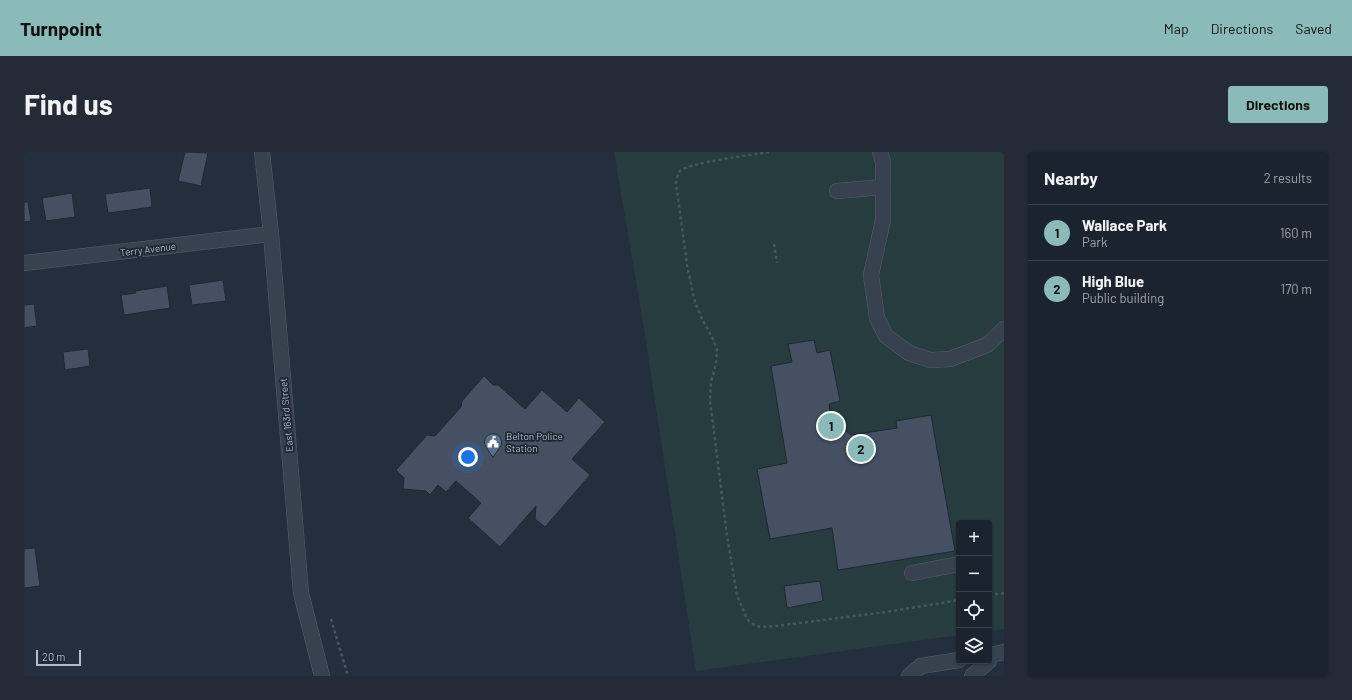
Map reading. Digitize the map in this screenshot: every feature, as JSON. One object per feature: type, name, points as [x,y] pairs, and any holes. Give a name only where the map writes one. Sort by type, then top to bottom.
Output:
[{"type":"street","name":"East 163rd Street","points":[[262,152],[271,234],[301,593],[322,676]]},
{"type":"street","points":[[880,152],[883,162],[883,220],[871,275],[877,318],[886,336],[909,353],[930,360],[950,359],[987,345],[1004,329]]},
{"type":"street","points":[[837,191],[882,187]]},
{"type":"street","name":"Terry Avenue","points":[[24,263],[271,234]]},
{"type":"street","points":[[912,573],[956,565]]},
{"type":"street","points":[[972,676],[993,657]]},
{"type":"street","points":[[909,676],[921,666],[956,660]]},
{"type":"path","points":[[769,152],[696,165],[681,171],[677,175],[676,183],[687,265],[695,302],[717,350],[716,364],[711,382],[710,400],[713,431],[726,536],[737,595],[747,619],[760,627],[776,626],[893,611],[956,600]]},
{"type":"path","points":[[774,244],[777,263]]},
{"type":"path","points":[[992,595],[1004,593]]},
{"type":"path","points":[[331,619],[348,676]]},
{"type":"green space","points":[[614,152],[1004,152],[1004,629],[992,631],[992,520],[956,520],[956,635],[696,671],[644,329]]},
{"type":"building","points":[[185,152],[208,153],[201,186],[178,181]]},
{"type":"building","points":[[150,188],[152,207],[108,213],[105,194]]},
{"type":"building","points":[[72,193],[75,217],[46,221],[42,198]]},
{"type":"building","points":[[24,202],[28,202],[31,221],[24,222]]},
{"type":"building","points":[[223,280],[226,301],[192,305],[189,285]]},
{"type":"building","points":[[167,286],[170,308],[124,315],[121,295],[136,293],[135,291]]},
{"type":"building","points":[[34,304],[37,326],[24,328],[24,305]]},
{"type":"building","points":[[814,340],[817,353],[830,350],[840,401],[829,404],[831,418],[851,435],[897,428],[896,421],[931,415],[955,551],[838,570],[832,528],[770,539],[757,469],[787,463],[771,366],[792,362],[788,344]]},
{"type":"building","points":[[88,349],[90,366],[65,370],[63,352]]},
{"type":"building","points":[[484,376],[493,385],[498,385],[525,409],[542,390],[567,412],[579,398],[605,422],[572,459],[590,475],[545,527],[535,519],[536,506],[500,547],[468,518],[481,503],[456,481],[446,492],[438,485],[430,495],[426,491],[403,489],[404,478],[396,470],[427,435],[435,436],[461,407],[462,401]]},
{"type":"building","points":[[35,548],[40,586],[24,588],[24,549]]},
{"type":"building","points":[[820,581],[823,601],[787,608],[784,586]]},
{"type":"place","name":"Wallace Park","points":[[831,426]]},
{"type":"place","name":"High Blue","points":[[861,449]]},
{"type":"place","name":"Belton Police Station","points":[[493,457]]}]
